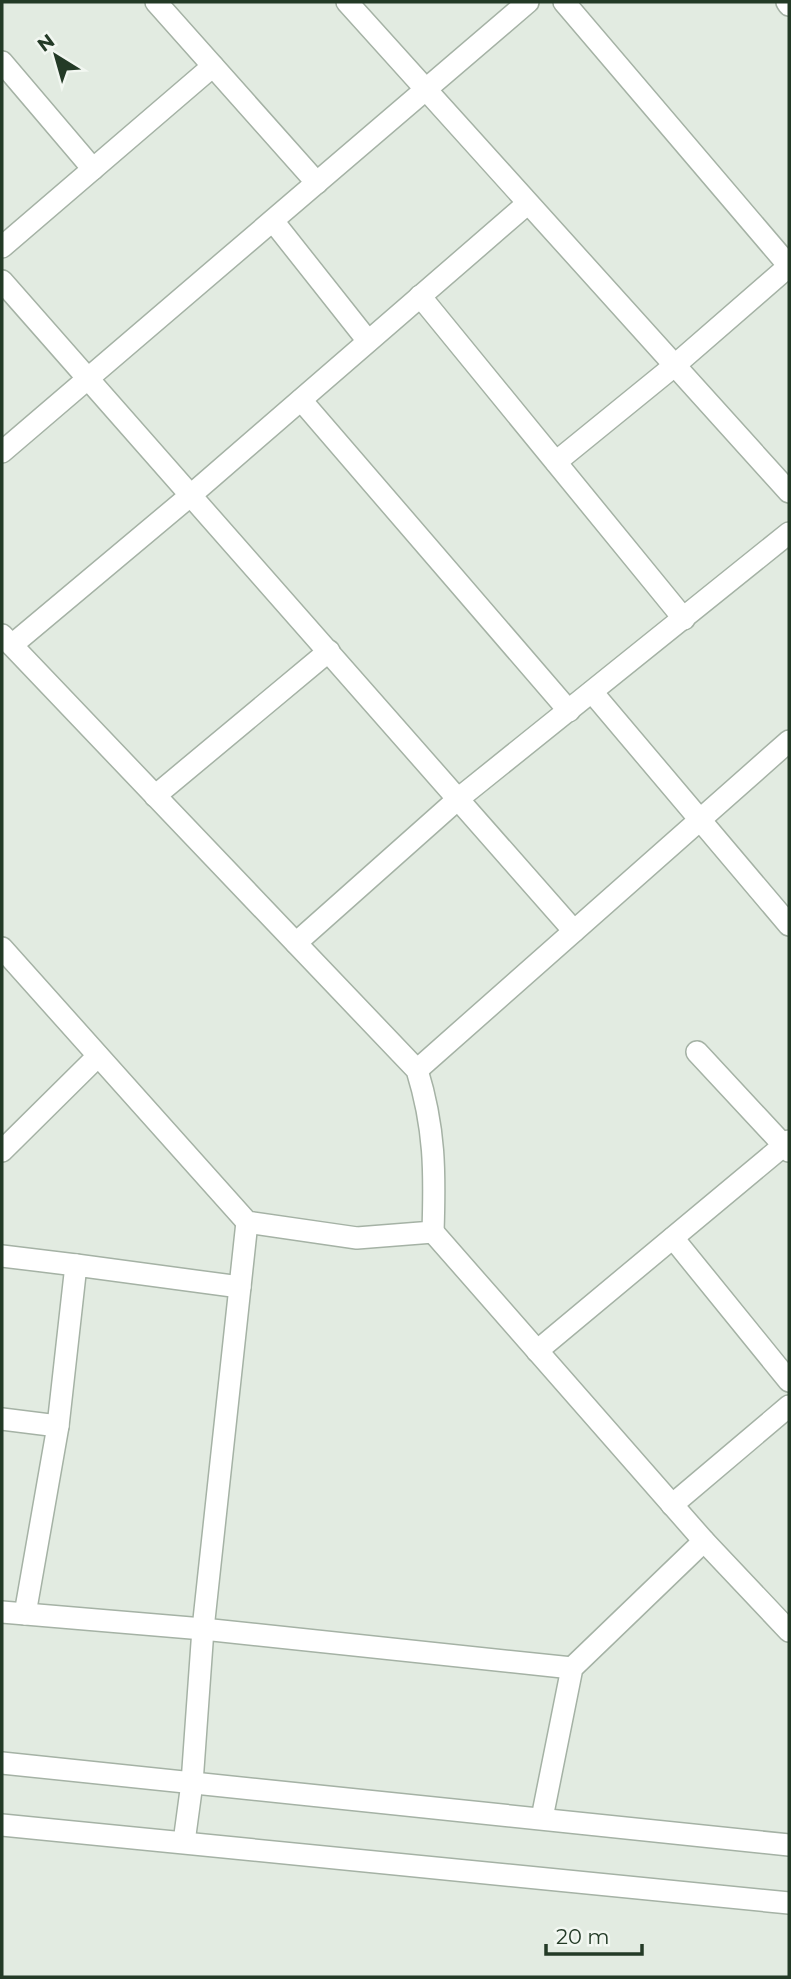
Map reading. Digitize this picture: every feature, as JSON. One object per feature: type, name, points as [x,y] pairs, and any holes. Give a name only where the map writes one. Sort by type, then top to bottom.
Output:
[{"type":"street","points":[[156,2],[317,183]]},
{"type":"street","points":[[347,2],[425,92],[789,492]]},
{"type":"street","points":[[2,452],[528,2]]},
{"type":"street","points":[[556,462],[674,366],[789,266],[564,2]]},
{"type":"street","points":[[2,62],[93,169]]},
{"type":"street","points":[[2,247],[213,66]]},
{"type":"street","points":[[527,204],[191,495],[7,640],[417,1070],[430,1112],[435,1171],[433,1232],[704,1541],[785,1620]]},
{"type":"street","points":[[273,221],[368,341]]},
{"type":"street","points":[[2,281],[574,930]]},
{"type":"street","points":[[420,296],[684,618]]},
{"type":"street","points":[[301,400],[569,711]]},
{"type":"street","points":[[296,943],[458,799],[789,533]]},
{"type":"street","points":[[155,796],[329,650]]},
{"type":"street","points":[[592,692],[789,925]]},
{"type":"street","points":[[417,1070],[789,741]]},
{"type":"street","points":[[2,948],[247,1222],[357,1238],[433,1232]]},
{"type":"street","points":[[537,1352],[787,1146],[697,1052]]},
{"type":"street","points":[[2,1151],[98,1056]]},
{"type":"street","points":[[184,1842],[192,1783],[203,1629],[247,1222]]},
{"type":"street","points":[[673,1238],[789,1381]]},
{"type":"street","points":[[2,1256],[240,1287]]},
{"type":"street","points":[[25,1615],[58,1426],[76,1265]]},
{"type":"street","points":[[672,1505],[789,1406]]},
{"type":"street","points":[[2,1419],[58,1426]]},
{"type":"street","points":[[542,1818],[572,1668],[704,1541]]},
{"type":"street","points":[[2,1612],[203,1629],[572,1668]]},
{"type":"street","points":[[2,1763],[789,1845]]},
{"type":"street","points":[[2,1825],[789,1903]]}]
